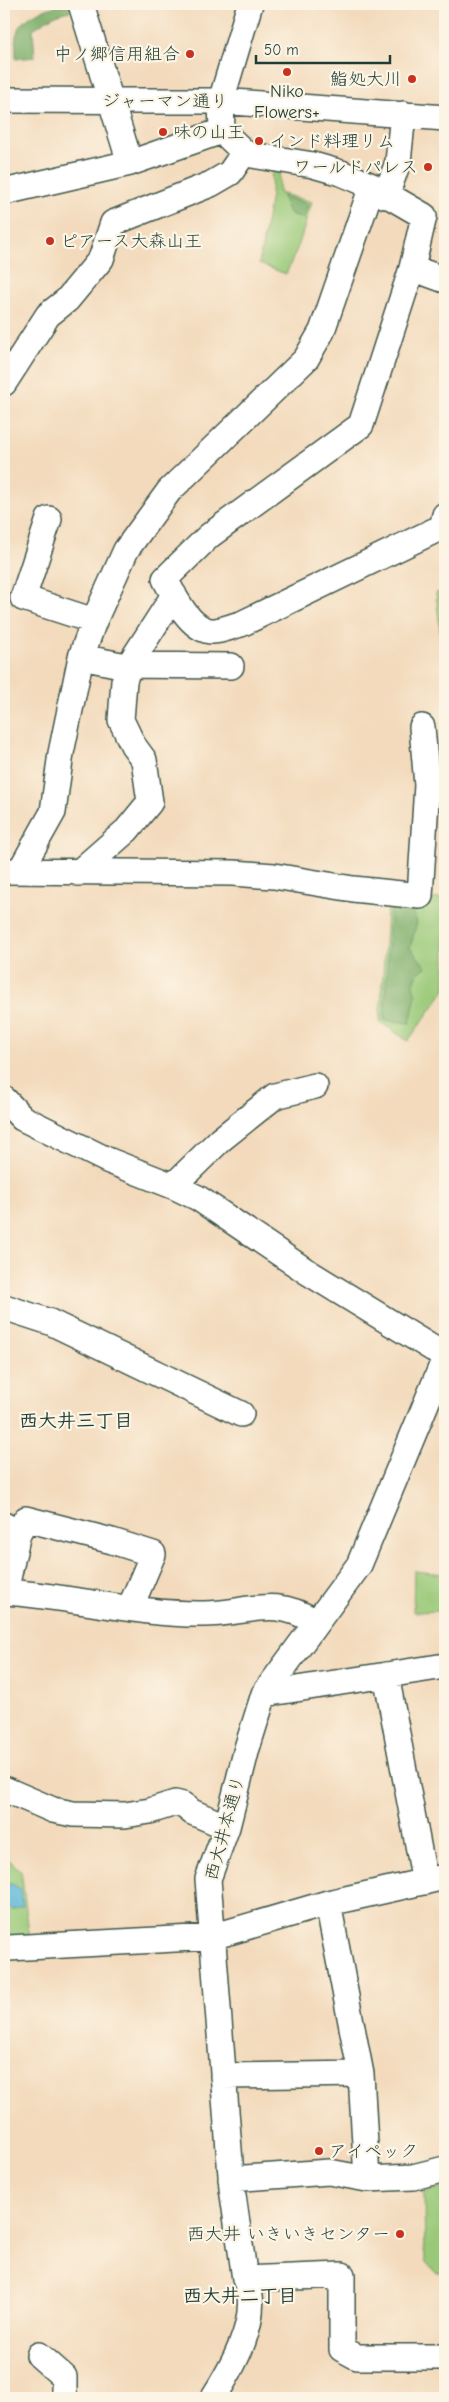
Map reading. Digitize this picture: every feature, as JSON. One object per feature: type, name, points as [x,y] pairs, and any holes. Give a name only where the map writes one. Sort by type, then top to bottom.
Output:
[{"type":"street","points":[[82,4],[130,163]]},
{"type":"street","points":[[250,4],[221,100],[222,131],[246,154],[313,165],[341,173],[424,216],[412,268],[361,425],[209,536],[165,579],[174,595],[197,624],[211,631],[241,624],[442,528],[445,515]]},
{"type":"street","name":"ジャーマン通り","points":[[4,100],[112,102],[221,100],[445,118]]},
{"type":"street","points":[[12,871],[53,812],[61,753],[82,657],[94,621],[126,550],[169,491],[306,359],[322,331],[379,191],[398,162],[403,114]]},
{"type":"street","points":[[4,192],[130,163],[222,131]]},
{"type":"street","points":[[4,383],[48,315],[68,300],[101,259],[113,223],[211,184],[230,172],[241,157],[246,154]]},
{"type":"street","points":[[412,268],[445,280]]},
{"type":"street","points":[[50,520],[23,598],[94,621]]},
{"type":"street","points":[[78,873],[127,830],[150,802],[144,760],[133,745],[121,720],[124,682],[129,665],[174,595]]},
{"type":"street","points":[[82,657],[129,665],[231,666]]},
{"type":"street","points":[[12,871],[233,873],[274,876],[353,889],[420,896],[427,785],[422,727]]},
{"type":"street","points":[[173,1186],[220,1140],[275,1096],[315,1086]]},
{"type":"street","points":[[6,1110],[108,1160],[198,1198],[444,1361]]},
{"type":"street","points":[[4,1307],[50,1322],[241,1414]]},
{"type":"street","name":"西大井本通り","points":[[213,2398],[248,2332],[250,2289],[245,2279],[232,2178],[208,1879],[227,1826],[247,1748],[264,1694],[315,1622],[359,1565],[444,1361]]},
{"type":"street","points":[[130,1608],[153,1554],[112,1541],[26,1519],[11,1529],[5,1592],[130,1608],[205,1614],[255,1607],[289,1610],[306,1616],[315,1622]]},
{"type":"street","points":[[264,1694],[445,1666]]},
{"type":"street","points":[[4,1947],[212,1937],[328,1903],[435,1879],[386,1675]]},
{"type":"street","points":[[4,1789],[53,1810],[73,1814],[125,1815],[150,1811],[175,1803],[227,1826]]},
{"type":"street","points":[[328,1903],[361,2074],[367,2179]]},
{"type":"street","points":[[223,2076],[361,2074]]},
{"type":"street","points":[[232,2178],[329,2172],[367,2179],[413,2177],[445,2169]]},
{"type":"street","points":[[245,2279],[342,2276],[342,2349],[357,2358],[445,2357]]},
{"type":"street","points":[[39,2355],[64,2376],[64,2398]]},
{"type":"green space","points":[[74,5],[70,11],[54,16],[33,29],[35,57],[16,59],[16,36],[24,22],[31,16],[48,8]]},
{"type":"green space","points":[[272,162],[280,163],[279,193],[312,202],[299,244],[286,274],[259,264],[271,195]]},
{"type":"green space","points":[[282,196],[308,204],[304,219],[289,213]]},
{"type":"green space","points":[[445,591],[445,677],[436,593]]},
{"type":"green space","points":[[388,897],[445,899],[445,990],[408,1041],[380,1022]]},
{"type":"green space","points":[[413,898],[411,909],[417,922],[410,948],[426,967],[418,973],[413,986],[416,995],[410,1023],[384,1020],[391,899]]},
{"type":"green space","points":[[414,1571],[445,1574],[445,1611],[413,1612]]},
{"type":"green space","points":[[4,1855],[21,1871],[31,1947],[4,1947]]},
{"type":"green space","points":[[445,2187],[445,2273],[436,2273],[425,2261],[424,2192]]},
{"type":"water","points":[[4,1884],[12,1884],[20,1889],[23,1906],[12,1910],[4,1904]]},
{"type":"place","name":"中ノ郷信用組合","points":[[190,54]]},
{"type":"place","name":"Niko Flowers+","points":[[287,72]]},
{"type":"place","name":"鮨処大川","points":[[412,79]]},
{"type":"place","name":"味の山王","points":[[163,132]]},
{"type":"place","name":"インド料理リム","points":[[259,141]]},
{"type":"place","name":"ワールドパレス","points":[[428,167]]},
{"type":"place","name":"ピアース大森山王","points":[[50,241]]},
{"type":"place","name":"アイペック","points":[[319,2151]]},
{"type":"place","name":"西大井 いきいきセンター","points":[[400,2234]]},
{"type":"district","name":"西大井三丁目","points":[[76,1421]]},
{"type":"district","name":"西大井二丁目","points":[[240,2296]]}]
